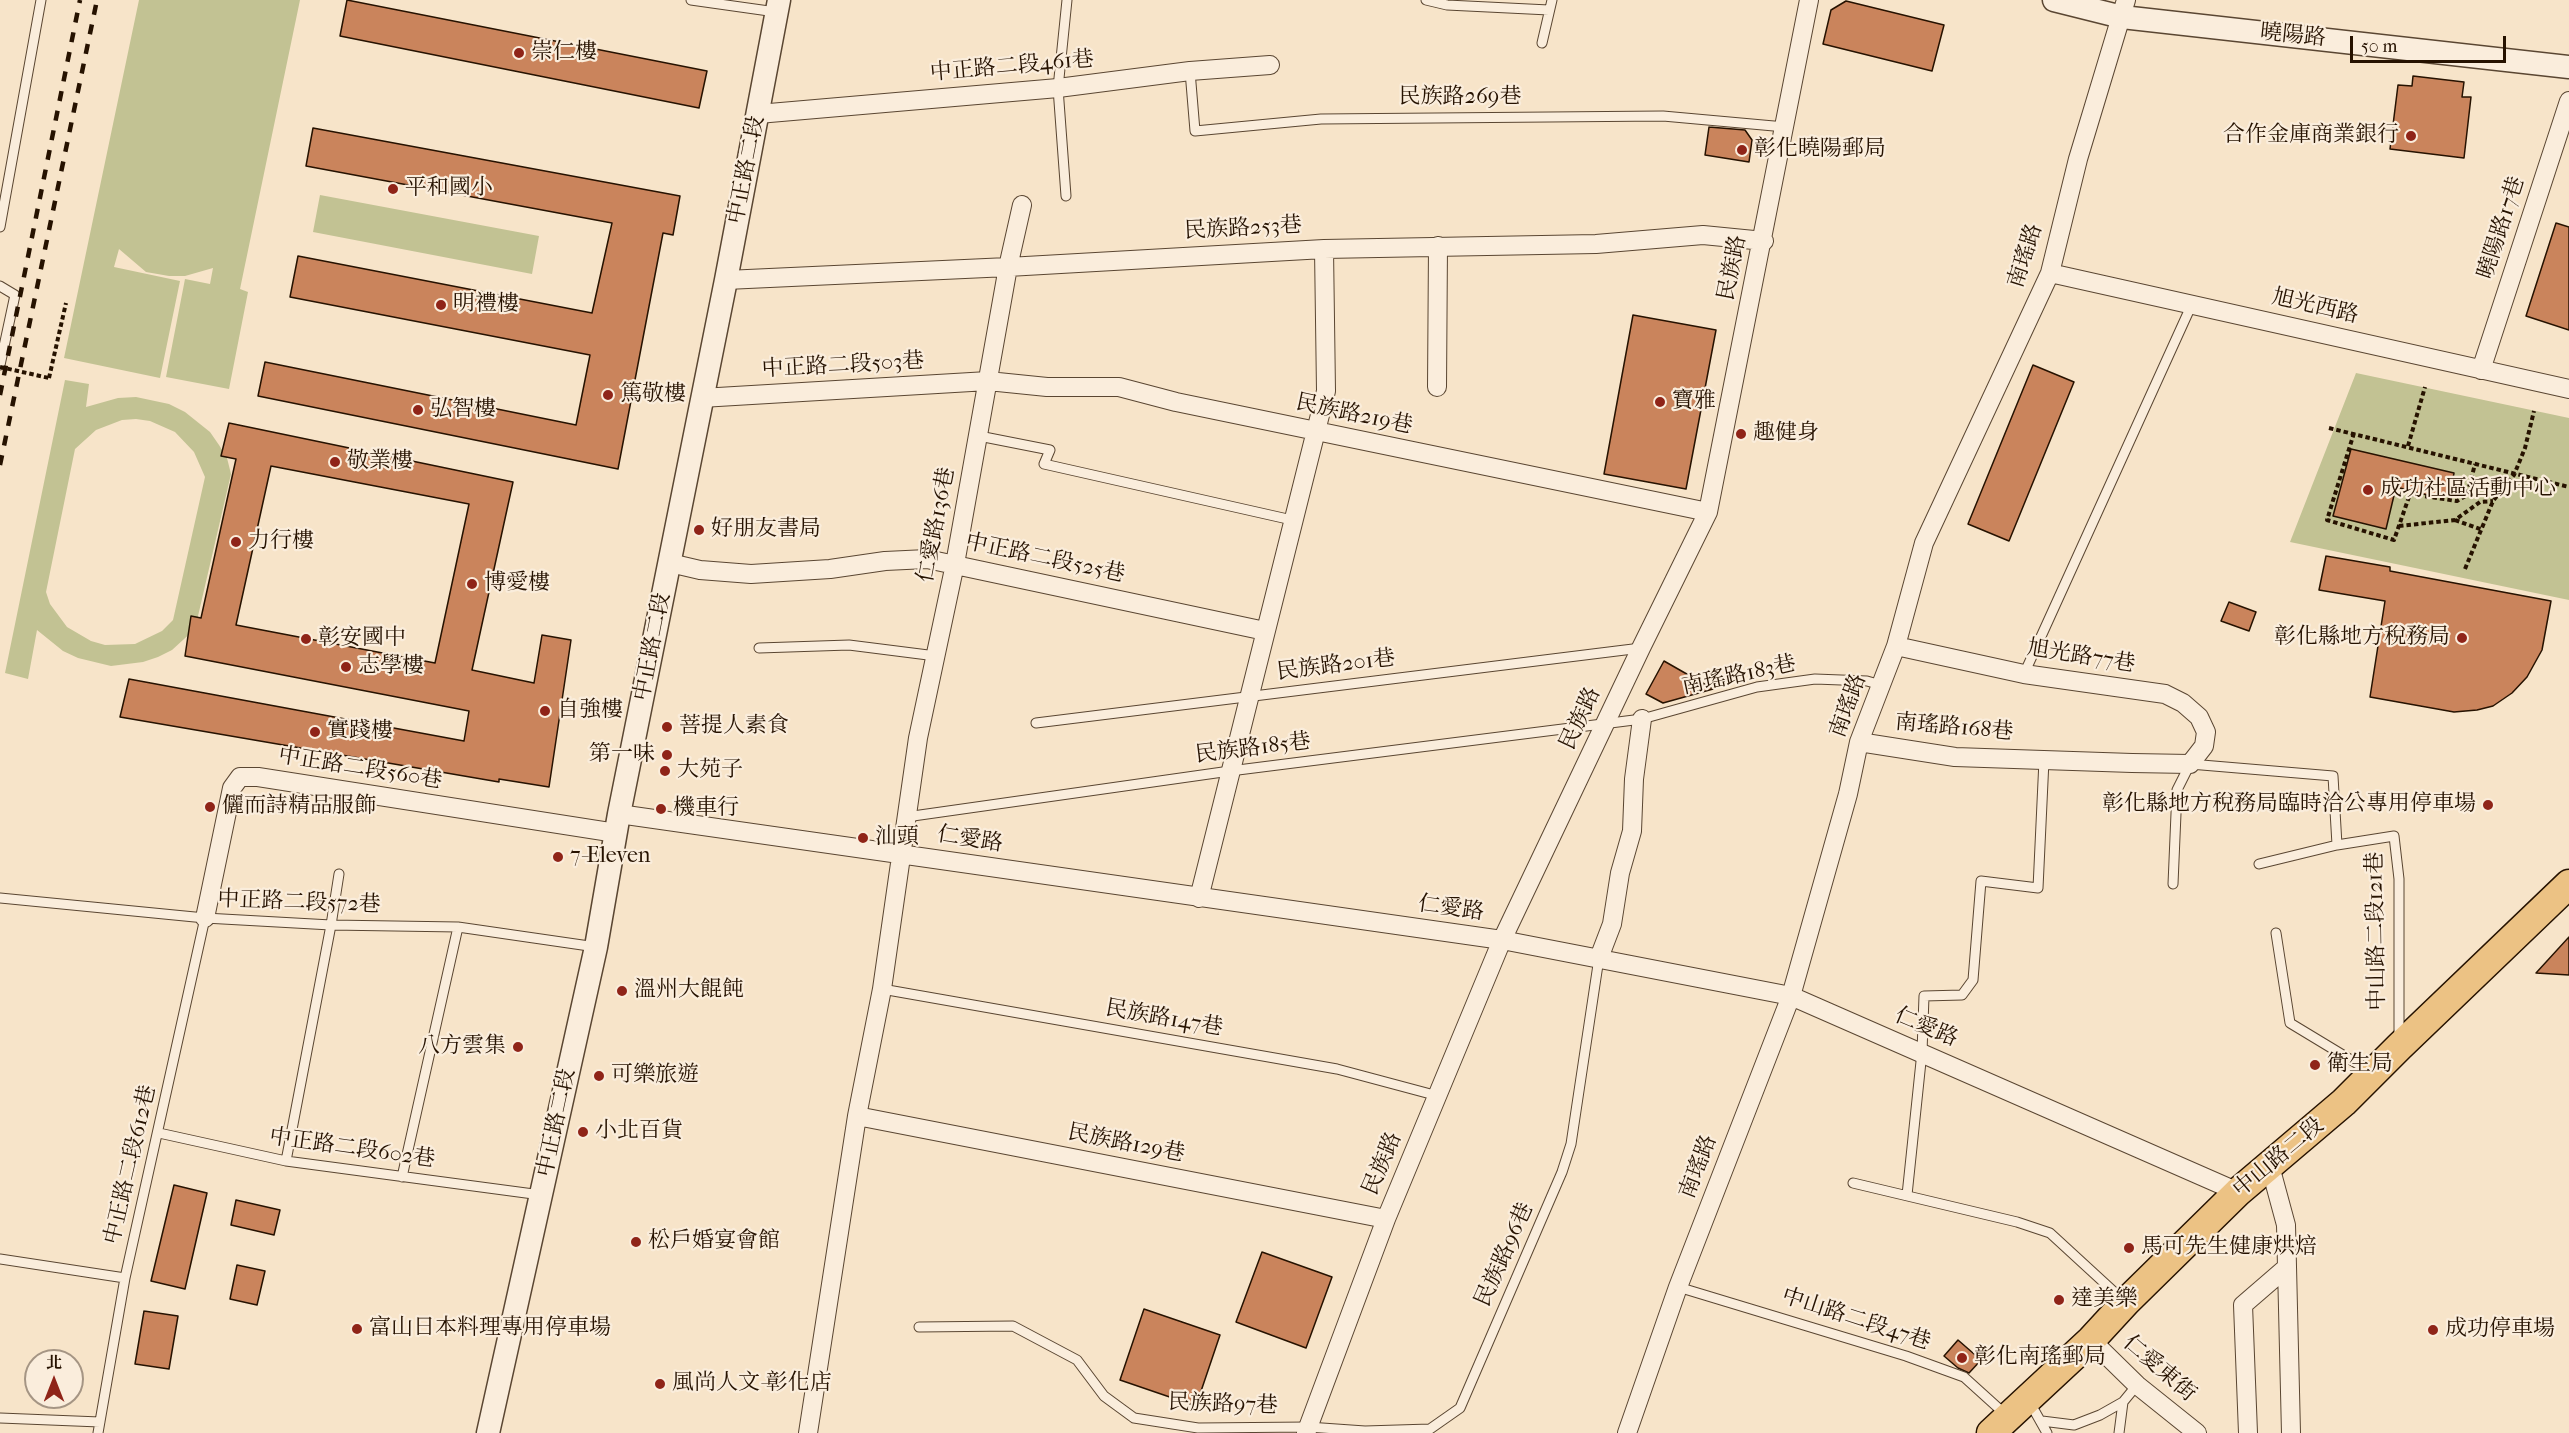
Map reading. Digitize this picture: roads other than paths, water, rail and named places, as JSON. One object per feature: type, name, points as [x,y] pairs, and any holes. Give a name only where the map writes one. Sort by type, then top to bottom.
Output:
[{"type":"main road","name":"中山路二段","points":[[2017,1417],[2126,1302],[2238,1192],[2270,1166],[2304,1143],[2399,1047],[2569,884]]},
{"type":"street","name":"民族路","points":[[1307,1430],[1386,1219],[1502,940],[1708,512],[1764,241],[1809,0]]},
{"type":"street","name":"曉陽路","points":[[2054,0],[2569,67]]},
{"type":"street","name":"中正路二段","points":[[488,1433],[596,947],[778,6]]},
{"type":"street","name":"南瑤路","points":[[1627,1433],[1678,1287],[1791,996],[1848,794],[1859,742],[1896,646],[1924,543],[2050,273],[2078,159],[2124,9]]},
{"type":"street","name":"中正路二段461巷","points":[[758,114],[1058,88],[1190,71],[1270,65]]},
{"type":"street","name":"曉陽路17巷","points":[[2481,370],[2569,101]]},
{"type":"street","name":"仁愛路136巷","points":[[808,1433],[856,1116],[882,989],[918,738],[955,564],[1008,267],[1022,206]]},
{"type":"street","name":"民族路253巷","points":[[726,280],[1324,249],[1596,244],[1703,235],[1764,241]]},
{"type":"street","points":[[1437,387],[1438,246]]},
{"type":"street","points":[[1199,898],[1314,431],[1326,392],[1324,249]]},
{"type":"street","name":"旭光西路","points":[[2050,273],[2569,389]]},
{"type":"street","name":"民族路219巷","points":[[988,381],[1047,387],[1119,387],[1176,402],[1708,512]]},
{"type":"street","name":"中正路二段503巷","points":[[701,398],[988,381]]},
{"type":"street","name":"中正路二段525巷","points":[[670,563],[700,570],[751,574],[927,559],[1264,631]]},
{"type":"street","name":"旭光路77巷","points":[[1896,646],[2024,674],[2165,694],[2183,703],[2199,717],[2206,732],[2204,746],[2190,764]]},
{"type":"street","points":[[1599,958],[1612,924],[1620,873],[1632,831],[1634,779],[1642,719]]},
{"type":"street","name":"南瑤路168巷","points":[[1859,742],[1955,757],[2190,764]]},
{"type":"street","name":"中正路二段560巷","points":[[205,918],[232,788],[240,777],[258,777],[618,824]]},
{"type":"street","name":"仁愛路","points":[[618,824],[902,854],[1502,940],[1791,996],[2238,1192]]},
{"type":"street","name":"民族路129巷","points":[[856,1116],[1386,1219]]},
{"type":"street","points":[[2270,1166],[2286,1225],[2291,1433]]},
{"type":"street","points":[[2248,1433],[2243,1305],[2287,1267]]},
{"type":"street","name":"仁愛東街","points":[[2091,1340],[2137,1385],[2197,1433]]},
{"type":"lane","points":[[0,227],[5,179],[41,0]]},
{"type":"lane","points":[[691,0],[778,6]]},
{"type":"lane","points":[[1066,196],[1058,88],[1067,0]]},
{"type":"lane","points":[[1426,0],[1550,10]]},
{"type":"lane","points":[[1542,43],[1552,0]]},
{"type":"lane","name":"民族路269巷","points":[[1190,71],[1195,131],[1321,119],[1651,116],[1785,127]]},
{"type":"lane","points":[[0,286],[15,295],[0,366]]},
{"type":"lane","points":[[2024,674],[2192,304]]},
{"type":"lane","points":[[979,436],[1050,450],[1044,464],[1292,520]]},
{"type":"lane","points":[[759,648],[849,645],[936,656]]},
{"type":"lane","name":"民族路201巷","points":[[1036,723],[1641,648]]},
{"type":"lane","name":"南瑤路183巷","points":[[1605,723],[1642,719],[1757,687],[1815,679],[1867,681],[1881,685]]},
{"type":"lane","name":"民族路185巷","points":[[906,817],[1230,771],[1605,723]]},
{"type":"lane","points":[[1906,1195],[1922,1052],[1924,996],[1962,995],[1973,980],[1981,881],[2038,888],[2044,760]]},
{"type":"lane","points":[[2173,884],[2177,790],[2190,764],[2333,776],[2337,845],[2259,864]]},
{"type":"lane","name":"中山路二段121巷","points":[[2337,845],[2394,836],[2399,879],[2399,1047]]},
{"type":"lane","points":[[286,1161],[339,874]]},
{"type":"lane","name":"中正路二段572巷","points":[[0,898],[205,918],[331,925],[458,927],[596,947]]},
{"type":"lane","name":"中正路二段612巷","points":[[98,1433],[125,1278],[205,918]]},
{"type":"lane","points":[[402,1177],[458,927]]},
{"type":"lane","points":[[2276,933],[2290,1023],[2373,1073]]},
{"type":"lane","name":"民族路96巷","points":[[1307,1430],[1430,1429],[1460,1408],[1562,1172],[1568,1153],[1599,958]]},
{"type":"lane","name":"民族路147巷","points":[[882,989],[1337,1069],[1438,1096]]},
{"type":"lane","name":"中正路二段602巷","points":[[159,1133],[286,1161],[541,1195]]},
{"type":"lane","points":[[1853,1183],[2017,1222],[2050,1233],[2126,1302]]},
{"type":"lane","points":[[0,1259],[125,1278]]},
{"type":"lane","name":"中山路二段47巷","points":[[1678,1287],[1843,1336],[1964,1377],[2017,1417]]},
{"type":"lane","name":"民族路97巷","points":[[919,1327],[1013,1326],[1077,1360],[1104,1396],[1134,1418],[1198,1428],[1307,1430]]},
{"type":"lane","points":[[2017,1417],[2074,1425],[2100,1415],[2122,1402],[2137,1385]]},
{"type":"lane","points":[[2119,1433],[2122,1402]]},
{"type":"lane","points":[[2017,1417],[2047,1433]]},
{"type":"lane","points":[[0,1418],[100,1422]]},
{"type":"railway","points":[[0,395],[80,0]]},
{"type":"railway","points":[[0,465],[97,0]]},
{"type":"place","name":"崇仁樓","points":[[519,53]]},
{"type":"place","name":"合作金庫商業銀行","points":[[2411,136]]},
{"type":"place","name":"彰化曉陽郵局","points":[[1742,150]]},
{"type":"place","name":"平和國小","points":[[393,189]]},
{"type":"place","name":"明禮樓","points":[[441,305]]},
{"type":"place","name":"篤敬樓","points":[[608,395]]},
{"type":"place","name":"寶雅","points":[[1660,402]]},
{"type":"place","name":"弘智樓","points":[[418,410]]},
{"type":"place","name":"趣健身","points":[[1741,434]]},
{"type":"place","name":"敬業樓","points":[[335,462]]},
{"type":"place","name":"成功社區活動中心","points":[[2368,490]]},
{"type":"place","name":"好朋友書局","points":[[699,530]]},
{"type":"place","name":"力行樓","points":[[236,542]]},
{"type":"place","name":"博愛樓","points":[[472,584]]},
{"type":"place","name":"彰化縣地方稅務局","points":[[2462,638]]},
{"type":"place","name":"彰安國中","points":[[306,639]]},
{"type":"place","name":"志學樓","points":[[346,667]]},
{"type":"place","name":"自強樓","points":[[545,711]]},
{"type":"place","name":"菩提人素食","points":[[667,727]]},
{"type":"place","name":"實踐樓","points":[[315,732]]},
{"type":"place","name":"第一味","points":[[667,755]]},
{"type":"place","name":"大苑子","points":[[665,771]]},
{"type":"place","name":"彰化縣地方稅務局臨時洽公專用停車場","points":[[2488,805]]},
{"type":"place","name":"儷而詩精品服飾","points":[[210,807]]},
{"type":"place","name":"機車行","points":[[661,809]]},
{"type":"place","name":"汕頭","points":[[863,838]]},
{"type":"place","name":"7-Eleven","points":[[558,857]]},
{"type":"place","name":"溫州大餛飩","points":[[622,991]]},
{"type":"place","name":"八方雲集","points":[[518,1047]]},
{"type":"place","name":"衛生局","points":[[2315,1065]]},
{"type":"place","name":"可樂旅遊","points":[[599,1076]]},
{"type":"place","name":"小北百貨","points":[[583,1132]]},
{"type":"place","name":"松戶婚宴會館","points":[[636,1242]]},
{"type":"place","name":"馬可先生健康烘焙","points":[[2129,1248]]},
{"type":"place","name":"達美樂","points":[[2059,1300]]},
{"type":"place","name":"富山日本料理專用停車場","points":[[357,1329]]},
{"type":"place","name":"成功停車場","points":[[2433,1330]]},
{"type":"place","name":"彰化南瑤郵局","points":[[1962,1358]]},
{"type":"place","name":"風尚人文-彰化店","points":[[660,1384]]}]
